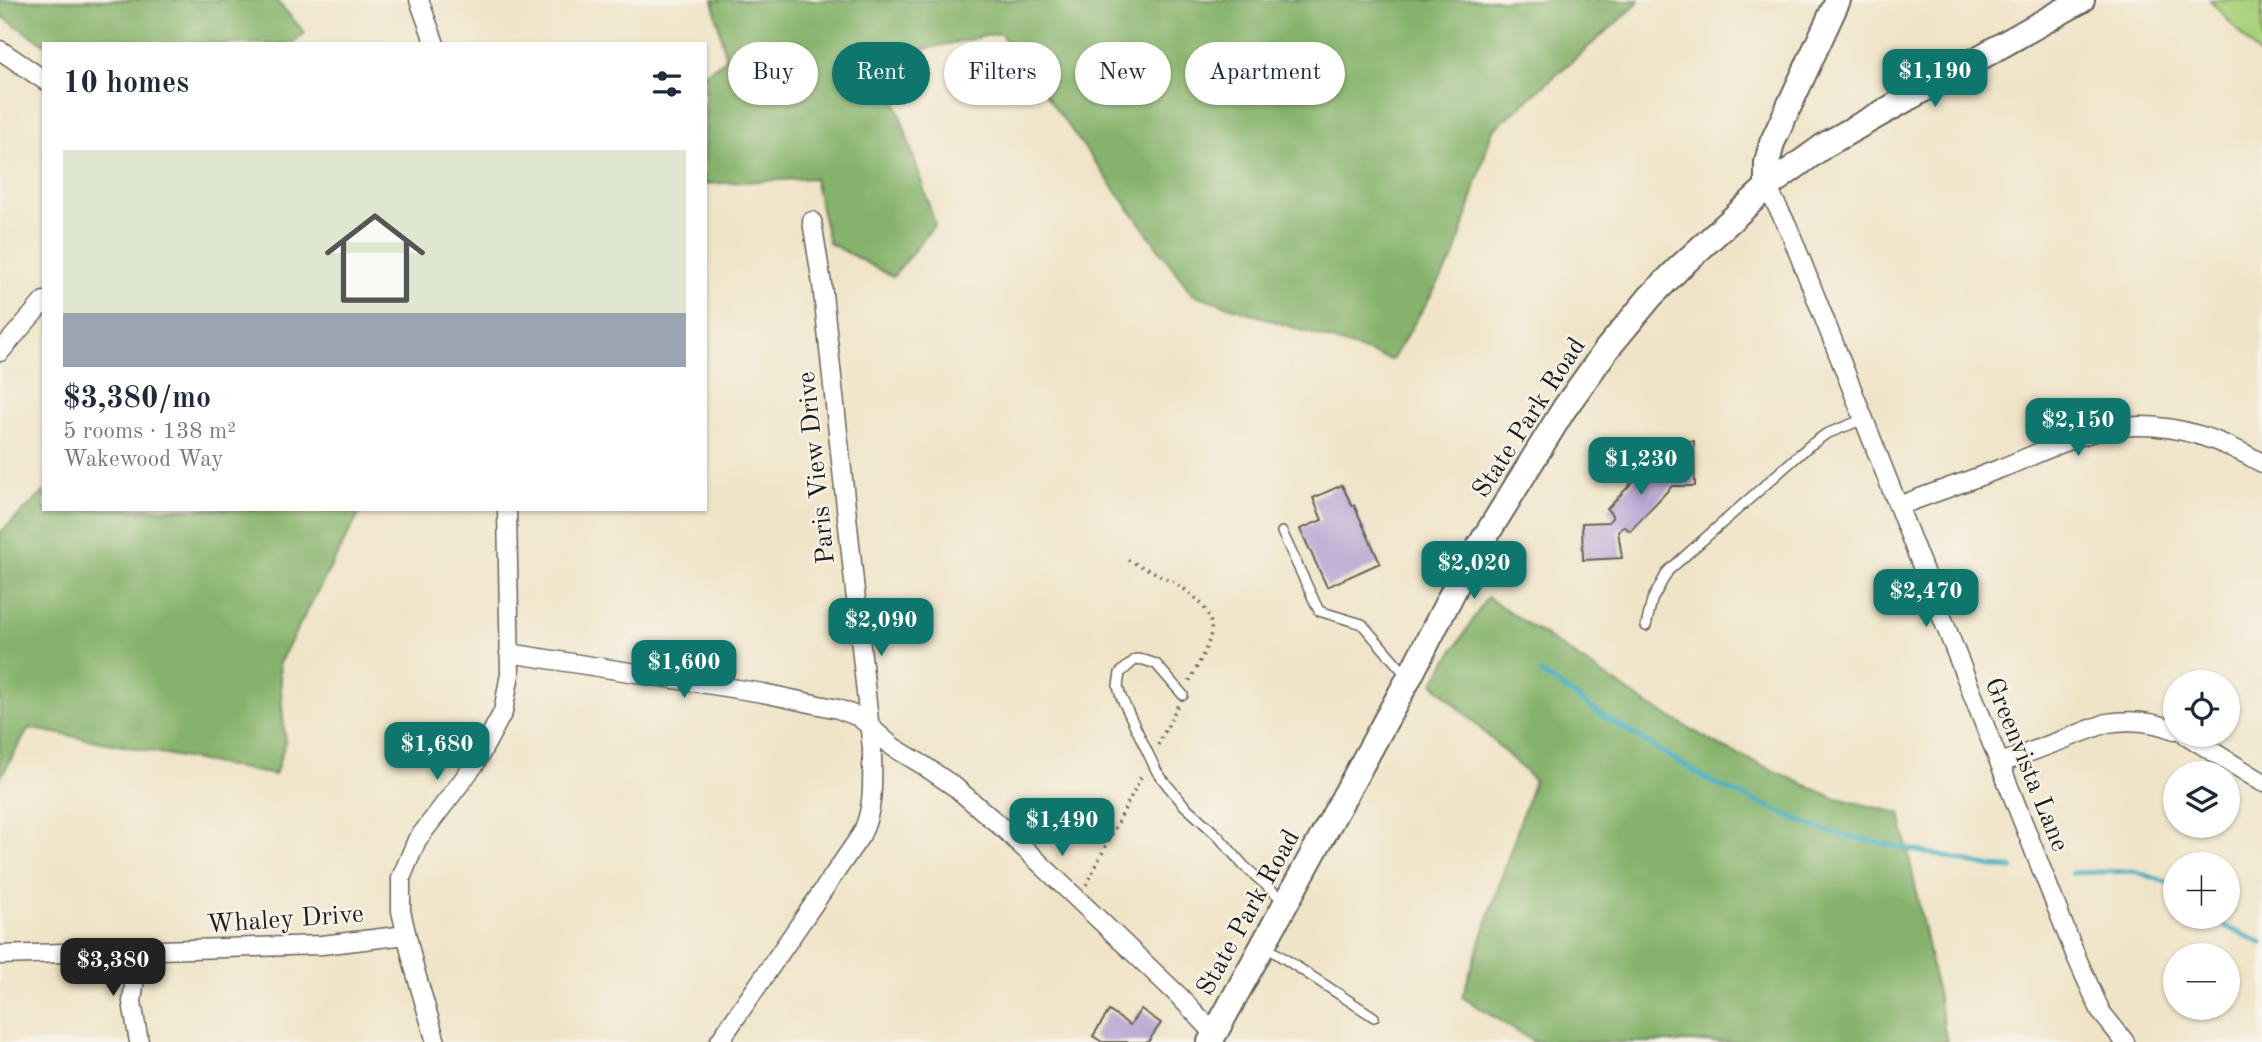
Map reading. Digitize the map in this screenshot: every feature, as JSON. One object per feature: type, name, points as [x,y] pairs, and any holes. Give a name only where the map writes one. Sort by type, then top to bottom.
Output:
[{"type":"main road","points":[[1767,187],[1767,163],[1772,143],[1838,0]]},
{"type":"main road","name":"State Park Road","points":[[1215,1039],[1461,576],[1564,409],[1607,349],[1651,296],[1736,213],[1825,145],[2082,0]]},
{"type":"street","points":[[419,0],[434,42]]},
{"type":"street","points":[[0,50],[42,79]]},
{"type":"street","name":"Greenvista Lane","points":[[1767,187],[1788,227],[2075,954],[2101,1012],[2125,1042]]},
{"type":"street","name":"Paris View Drive","points":[[719,1042],[808,914],[866,824],[872,801],[872,749],[822,284],[812,221]]},
{"type":"street","points":[[0,352],[42,303]]},
{"type":"street","points":[[1899,506],[2071,440],[2111,428],[2150,426],[2190,431],[2220,442],[2262,463]]},
{"type":"street","points":[[436,1042],[406,935],[400,888],[405,865],[417,840],[475,764],[494,731],[507,695],[507,511]]},
{"type":"street","points":[[509,653],[763,693],[838,709],[859,717],[893,747],[955,787],[1005,830],[1178,995],[1215,1039]]},
{"type":"street","points":[[2001,763],[2119,721],[2163,726]]},
{"type":"street","points":[[2205,747],[2262,782]]},
{"type":"street","name":"Whaley Drive","points":[[0,955],[322,945],[406,935]]},
{"type":"street","points":[[138,951],[132,1002],[139,1042]]},
{"type":"lane","points":[[1646,626],[1652,600],[1668,571],[1809,446],[1826,434],[1864,419]]},
{"type":"lane","points":[[1282,532],[1319,611],[1362,624],[1409,678]]},
{"type":"lane","points":[[1183,695],[1151,661],[1136,659],[1120,673],[1118,686],[1121,697],[1157,772],[1177,797],[1218,835],[1244,866],[1286,903]]},
{"type":"lane","points":[[1264,945],[1374,1017]]},
{"type":"path","points":[[1077,898],[1151,759],[1210,638],[1208,613],[1199,600],[1128,560]]},
{"type":"green space","points":[[0,0],[276,0],[305,33],[295,42],[42,43],[0,15]]},
{"type":"green space","points":[[713,0],[1639,0],[1492,131],[1455,255],[1392,360],[1192,294],[1053,105],[1061,105],[1061,42],[1007,42],[1000,33],[958,42],[944,42],[944,45],[930,48],[930,42],[832,42],[832,105],[897,105],[935,224],[893,277],[829,243],[814,178],[707,184],[707,72],[726,59]]},
{"type":"green space","points":[[2210,0],[2262,0],[2262,58]]},
{"type":"green space","points":[[42,494],[42,511],[361,511],[279,663],[285,743],[275,775],[29,728],[0,778],[0,533]]},
{"type":"green space","points":[[1487,597],[1644,702],[1722,747],[1832,797],[1900,813],[1947,1042],[1534,1042],[1462,997],[1534,780],[1433,683]]},
{"type":"building","points":[[1694,441],[1695,486],[1672,486],[1630,531],[1624,526],[1618,531],[1622,558],[1583,560],[1582,523],[1609,522],[1613,516],[1607,509],[1648,466],[1648,442]]},
{"type":"building","points":[[1342,485],[1380,563],[1327,587],[1300,529],[1322,520],[1313,498]]},
{"type":"building","points":[[1141,1009],[1161,1023],[1148,1042],[1102,1042],[1093,1036],[1109,1011],[1130,1025]]},
{"type":"waterway","points":[[1541,673],[1605,717],[1715,784],[1825,831],[1992,867],[2013,868]]},
{"type":"waterway","points":[[2072,873],[2134,871],[2163,881]]},
{"type":"waterway","points":[[2230,929],[2262,943]]}]
